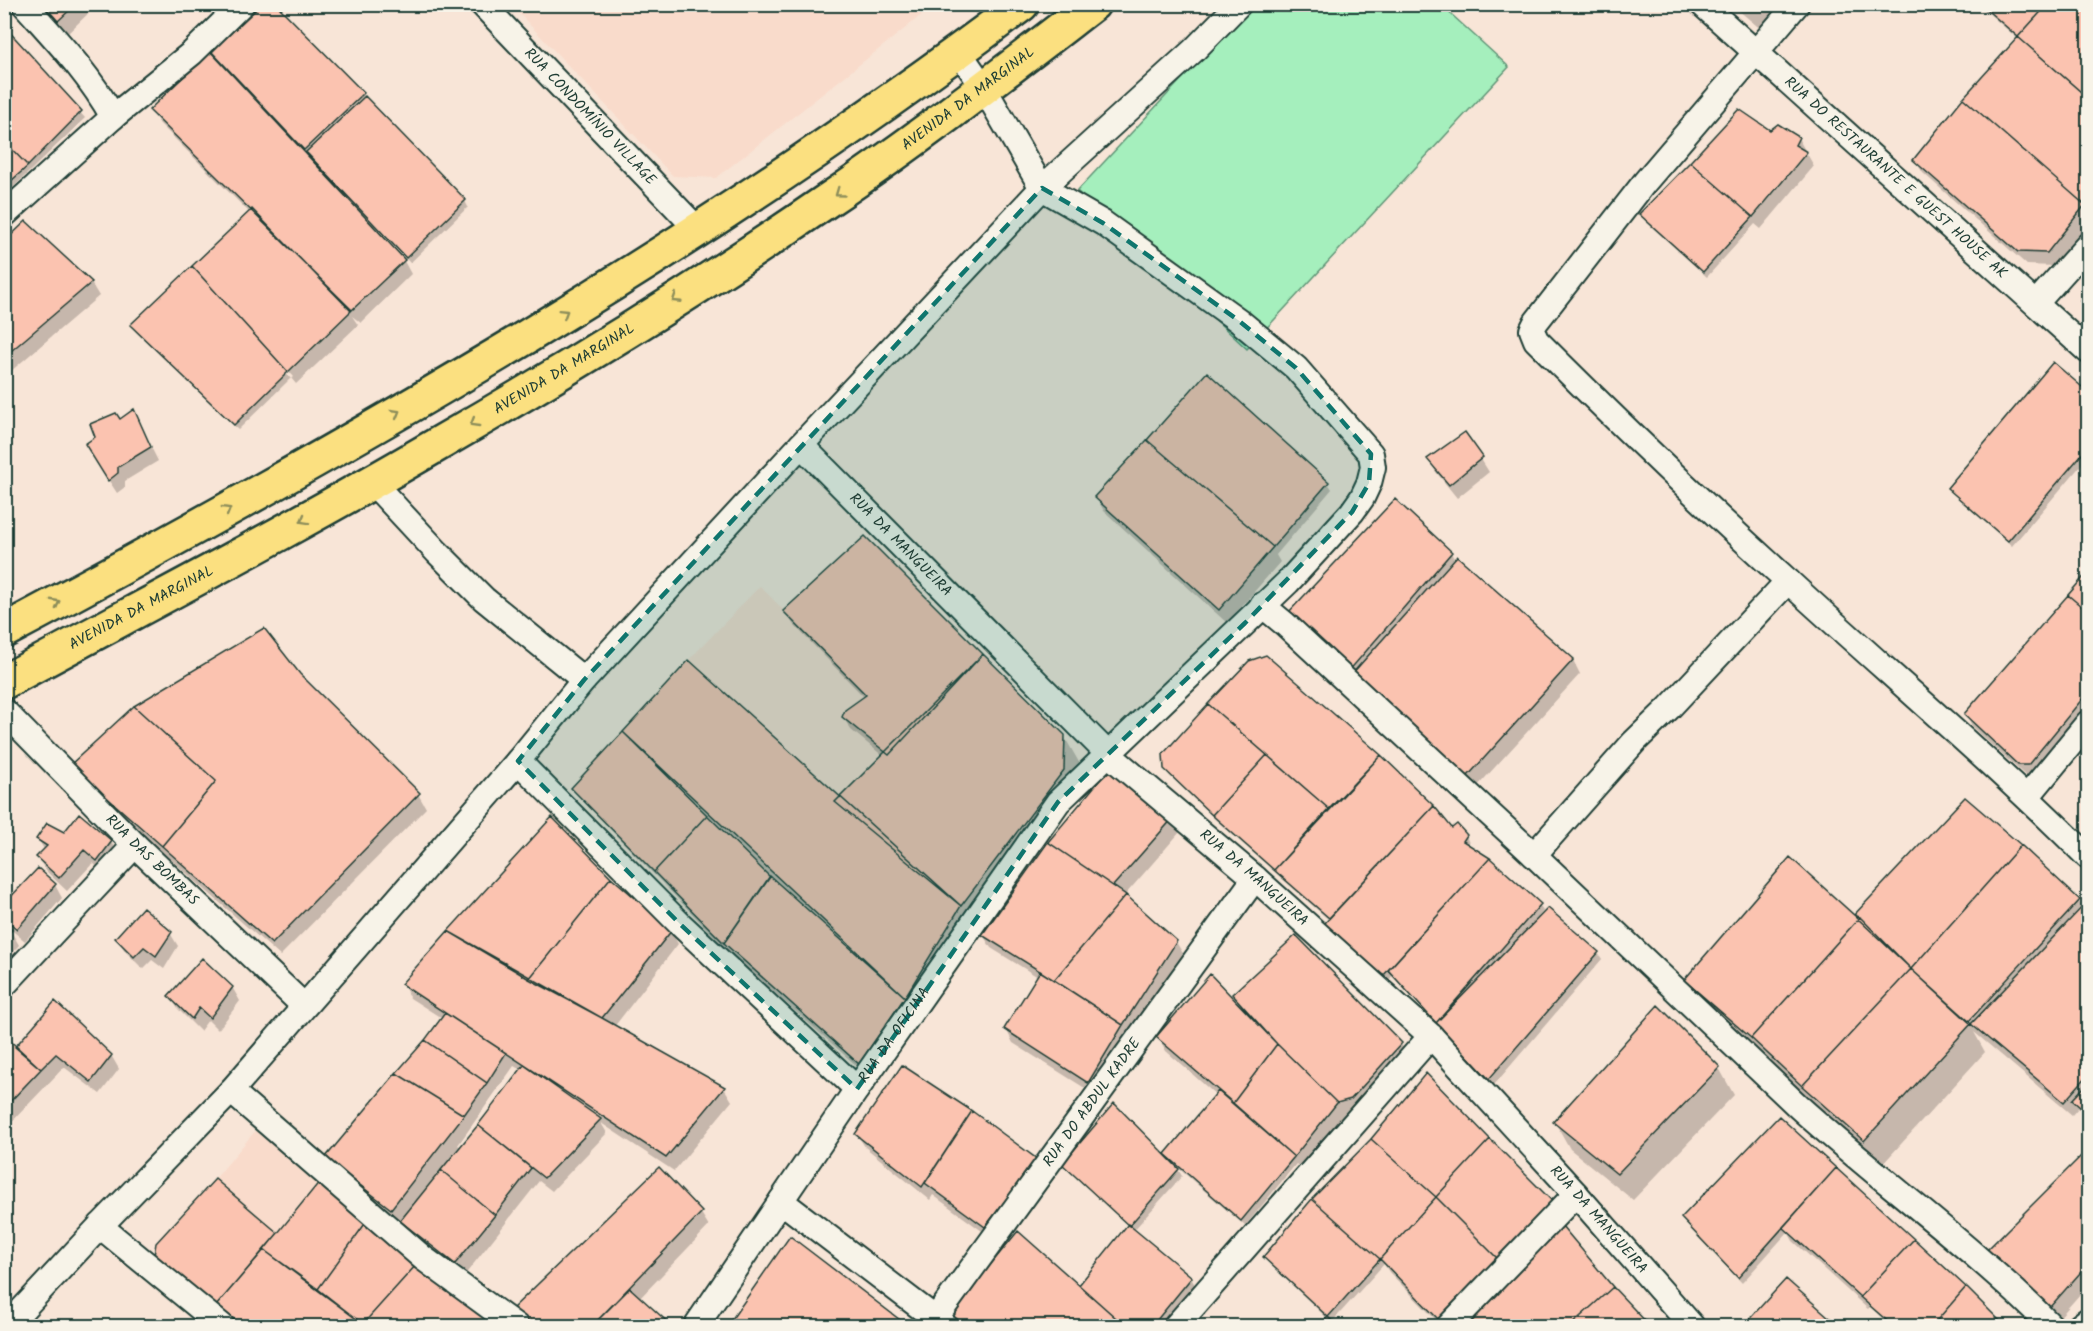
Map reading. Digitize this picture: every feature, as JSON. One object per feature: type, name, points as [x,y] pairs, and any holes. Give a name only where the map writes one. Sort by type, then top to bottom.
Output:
[{"type":"main road","points":[[4,631],[172,541],[556,319],[698,230],[959,52],[1022,4]]},
{"type":"main road","name":"AVENIDA DA MARGINAL","points":[[4,682],[442,443],[617,337],[829,200],[984,88],[1093,4]]},
{"type":"street","points":[[24,4],[81,68],[98,90],[113,117]]},
{"type":"street","points":[[4,215],[113,117],[192,53],[242,4]]},
{"type":"street","name":"RUA CONDOMÍNIO VILLAGE","points":[[482,4],[698,230]]},
{"type":"street","points":[[6,1326],[231,1091],[518,761],[584,680],[801,445],[1042,188],[1194,50],[1239,4]]},
{"type":"street","name":"RUA DO RESTAURANTE E GUEST HOUSE AK","points":[[1702,4],[2088,351]]},
{"type":"street","points":[[1797,4],[1645,182],[1536,321],[1533,330],[1536,340],[1632,436],[1788,581],[2027,796],[2088,857]]},
{"type":"street","points":[[959,52],[984,88],[1042,188]]},
{"type":"street","name":"RUA DA OFICINA","points":[[696,1326],[857,1089],[1058,802],[1288,582],[1362,498],[1373,467],[1371,454],[1296,368],[1238,320],[1103,223],[1042,188]]},
{"type":"street","points":[[2036,303],[2088,245]]},
{"type":"street","name":"RUA DA MANGUEIRA","points":[[801,445],[1107,753],[1255,878],[1431,1036],[1576,1194],[1692,1326]]},
{"type":"street","points":[[372,482],[484,598],[584,680]]},
{"type":"street","points":[[1534,855],[1634,742],[1788,581]]},
{"type":"street","points":[[1262,605],[1534,855],[1807,1114],[2010,1285],[2051,1326]]},
{"type":"street","name":"RUA DAS BOMBAS","points":[[4,711],[135,845],[304,1006]]},
{"type":"street","points":[[2027,796],[2088,723]]},
{"type":"street","points":[[518,761],[681,925],[857,1089]]},
{"type":"street","points":[[4,985],[135,845]]},
{"type":"street","name":"RUA DO ABDUL KADRE","points":[[937,1324],[1255,878]]},
{"type":"street","points":[[1176,1326],[1431,1036]]},
{"type":"street","points":[[231,1091],[423,1258],[516,1326]]},
{"type":"street","points":[[1449,1326],[1576,1194]]},
{"type":"street","points":[[781,1201],[937,1324]]},
{"type":"street","points":[[100,1226],[222,1326]]},
{"type":"street","points":[[2080,1326],[2088,1320]]},
{"type":"highlighted area","points":[[1042,188],[1103,223],[1238,320],[1296,368],[1371,454],[1369,483],[1352,512],[1245,623],[1058,802],[857,1089],[681,925],[518,761],[584,680]]},
{"type":"shaded area","points":[[511,5],[933,5],[716,178],[673,176]]},
{"type":"shaded area","points":[[760,586],[866,695],[842,717],[889,755],[835,802],[689,660]]},
{"type":"shaded area","points":[[256,1130],[320,1181],[278,1233],[215,1179]]},
{"type":"green space","points":[[1251,5],[1441,5],[1509,67],[1247,349],[1077,191]]},
{"type":"building","points":[[43,4],[76,4],[58,21]]},
{"type":"building","points":[[262,4],[276,4],[364,93],[304,150],[211,51]]},
{"type":"building","points":[[1980,4],[2048,4],[2018,37]]},
{"type":"building","points":[[2048,4],[2088,4],[2088,98],[2018,37]]},
{"type":"building","points":[[4,26],[82,111],[28,166],[4,141]]},
{"type":"building","points":[[2018,37],[2088,98],[2088,202],[2085,205],[1963,98]]},
{"type":"building","points":[[210,51],[405,260],[352,310],[149,110]]},
{"type":"building","points":[[365,96],[466,200],[406,258],[306,152]]},
{"type":"building","points":[[1963,98],[2085,205],[2047,253],[2018,252],[1913,160]]},
{"type":"building","points":[[1739,109],[1770,130],[1778,124],[1799,137],[1795,145],[1807,152],[1753,217],[1690,162]]},
{"type":"building","points":[[4,141],[28,166],[4,187]]},
{"type":"building","points":[[1690,162],[1753,217],[1703,272],[1639,214]]},
{"type":"building","points":[[252,209],[351,311],[288,372],[192,266]]},
{"type":"building","points":[[26,221],[92,282],[4,357],[4,242]]},
{"type":"building","points":[[192,266],[288,372],[234,425],[130,325]]},
{"type":"building","points":[[2088,291],[2088,309],[2080,301]]},
{"type":"building","points":[[2053,362],[2088,392],[2088,447],[2008,541],[1947,488]]},
{"type":"building","points":[[1207,372],[1329,482],[1273,547],[1147,440]]},
{"type":"building","points":[[134,409],[151,447],[118,467],[118,473],[108,481],[85,444],[95,437],[90,424],[116,413],[120,419]]},
{"type":"building","points":[[1465,432],[1483,457],[1449,485],[1427,459]]},
{"type":"building","points":[[1147,440],[1273,547],[1219,610],[1094,497]]},
{"type":"building","points":[[1395,499],[1452,552],[1348,672],[1287,614]]},
{"type":"building","points":[[865,536],[983,654],[889,755],[842,717],[845,710],[866,695],[783,611]]},
{"type":"building","points":[[1457,556],[1574,659],[1467,777],[1351,675]]},
{"type":"building","points":[[2088,572],[2088,612],[2068,595]]},
{"type":"building","points":[[2068,595],[2088,612],[2088,692],[2028,765],[2018,765],[1964,714]]},
{"type":"building","points":[[264,628],[300,674],[420,793],[272,944],[162,846],[216,781],[134,706]]},
{"type":"building","points":[[983,654],[1065,735],[1064,770],[961,906],[835,802]]},
{"type":"building","points":[[1266,655],[1381,755],[1329,809],[1208,704],[1249,661]]},
{"type":"building","points":[[689,660],[961,906],[905,997],[623,732]]},
{"type":"building","points":[[1208,704],[1267,755],[1212,815],[1164,769],[1163,754]]},
{"type":"building","points":[[134,706],[216,781],[162,846],[70,765]]},
{"type":"building","points":[[623,732],[707,815],[654,872],[571,788]]},
{"type":"building","points":[[1267,755],[1329,809],[1274,870],[1212,815]]},
{"type":"building","points":[[1381,755],[1434,806],[1329,918],[1274,870]]},
{"type":"building","points":[[1109,769],[1173,818],[1113,886],[1048,842]]},
{"type":"building","points":[[1965,797],[2021,845],[1911,969],[1854,915]]},
{"type":"building","points":[[1434,806],[1452,828],[1457,824],[1467,835],[1463,841],[1490,858],[1383,976],[1324,924]]},
{"type":"building","points":[[79,813],[112,841],[97,861],[84,850],[59,878],[36,857],[47,846],[36,839],[47,823],[64,832]]},
{"type":"building","points":[[707,815],[770,877],[724,943],[654,872]]},
{"type":"building","points":[[552,817],[611,877],[529,979],[448,931]]},
{"type":"building","points":[[1048,842],[1126,895],[1054,980],[982,935]]},
{"type":"building","points":[[2021,845],[2080,900],[1969,1021],[1911,969]]},
{"type":"building","points":[[1790,857],[1854,915],[1860,917],[1751,1038],[1684,980]]},
{"type":"building","points":[[1490,858],[1541,904],[1436,1023],[1388,970]]},
{"type":"building","points":[[38,868],[56,884],[17,929],[4,918],[4,904]]},
{"type":"building","points":[[770,876],[905,997],[859,1064],[724,943]]},
{"type":"building","points":[[611,877],[672,930],[602,1018],[529,979]]},
{"type":"building","points":[[1126,895],[1177,941],[1123,1025],[1054,980]]},
{"type":"building","points":[[2087,902],[2088,1075],[2064,1102],[1971,1024]]},
{"type":"building","points":[[143,907],[172,932],[156,956],[144,947],[134,957],[115,938]]},
{"type":"building","points":[[1548,908],[1599,952],[1489,1079],[1436,1023]]},
{"type":"building","points":[[1860,917],[1911,969],[1802,1086],[1751,1038]]},
{"type":"building","points":[[4,924],[12,930],[4,940]]},
{"type":"building","points":[[448,931],[725,1087],[666,1158],[401,984]]},
{"type":"building","points":[[1296,935],[1402,1043],[1351,1099],[1337,1103],[1277,1044],[1232,994]]},
{"type":"building","points":[[202,958],[233,987],[210,1018],[199,1008],[192,1019],[168,996]]},
{"type":"building","points":[[1911,969],[1971,1024],[1864,1141],[1802,1086]]},
{"type":"building","points":[[1040,971],[1123,1025],[1088,1083],[1004,1029]]},
{"type":"building","points":[[1210,974],[1277,1044],[1233,1103],[1156,1037]]},
{"type":"building","points":[[55,1001],[112,1055],[91,1082],[56,1054],[41,1069],[15,1047]]},
{"type":"building","points":[[1658,1005],[1720,1067],[1617,1174],[1553,1122]]},
{"type":"building","points":[[445,1013],[506,1053],[487,1083],[425,1040]]},
{"type":"building","points":[[4,1035],[41,1069],[4,1108]]},
{"type":"building","points":[[425,1040],[487,1083],[464,1115],[396,1073]]},
{"type":"building","points":[[1277,1044],[1337,1103],[1294,1157],[1233,1103]]},
{"type":"building","points":[[524,1065],[601,1119],[544,1178],[478,1125]]},
{"type":"building","points":[[902,1065],[972,1111],[922,1187],[855,1134]]},
{"type":"building","points":[[396,1073],[464,1115],[391,1209],[325,1158]]},
{"type":"building","points":[[1426,1073],[1490,1139],[1436,1197],[1371,1139]]},
{"type":"building","points":[[2088,1083],[2088,1114],[2072,1100]]},
{"type":"building","points":[[1218,1091],[1294,1157],[1241,1221],[1165,1154]]},
{"type":"building","points":[[1114,1103],[1179,1169],[1129,1226],[1062,1164]]},
{"type":"building","points":[[972,1111],[1037,1159],[985,1227],[925,1183]]},
{"type":"building","points":[[1779,1116],[1836,1168],[1738,1278],[1681,1218]]},
{"type":"building","points":[[478,1125],[531,1168],[495,1215],[441,1170]]},
{"type":"building","points":[[1371,1139],[1436,1197],[1380,1259],[1312,1199]]},
{"type":"building","points":[[1490,1139],[1552,1201],[1550,1211],[1501,1262],[1436,1197]]},
{"type":"building","points":[[2088,1149],[2088,1264],[2050,1307],[1986,1251]]},
{"type":"building","points":[[659,1167],[702,1212],[592,1326],[530,1326],[510,1311]]},
{"type":"building","points":[[1836,1168],[1914,1239],[1860,1297],[1783,1227]]},
{"type":"building","points":[[441,1170],[495,1215],[455,1264],[400,1221]]},
{"type":"building","points":[[215,1179],[278,1233],[216,1306],[154,1256],[156,1243]]},
{"type":"building","points":[[320,1181],[367,1221],[318,1289],[264,1250]]},
{"type":"building","points":[[1436,1197],[1501,1262],[1440,1321],[1380,1259]]},
{"type":"building","points":[[1312,1199],[1380,1259],[1328,1317],[1263,1257]]},
{"type":"building","points":[[367,1221],[416,1265],[363,1324],[318,1289]]},
{"type":"building","points":[[1128,1224],[1192,1277],[1152,1326],[1125,1326],[1079,1285]]},
{"type":"building","points":[[1562,1226],[1613,1287],[1570,1326],[1464,1326]]},
{"type":"building","points":[[1018,1231],[1125,1326],[968,1326],[950,1314]]},
{"type":"building","points":[[790,1236],[908,1326],[727,1326]]},
{"type":"building","points":[[1914,1239],[1966,1287],[1932,1326],[1893,1326],[1860,1297]]},
{"type":"building","points":[[264,1250],[363,1324],[361,1326],[244,1326],[216,1306]]},
{"type":"building","points":[[416,1265],[490,1318],[483,1326],[367,1326],[363,1324]]},
{"type":"building","points":[[1786,1279],[1830,1318],[1822,1326],[1743,1326]]},
{"type":"building","points":[[1613,1287],[1650,1326],[1570,1326]]},
{"type":"building","points":[[1966,1287],[2005,1326],[1932,1326]]},
{"type":"building","points":[[630,1288],[672,1326],[592,1326]]},
{"type":"building","points":[[1328,1317],[1337,1326],[1318,1326]]}]
